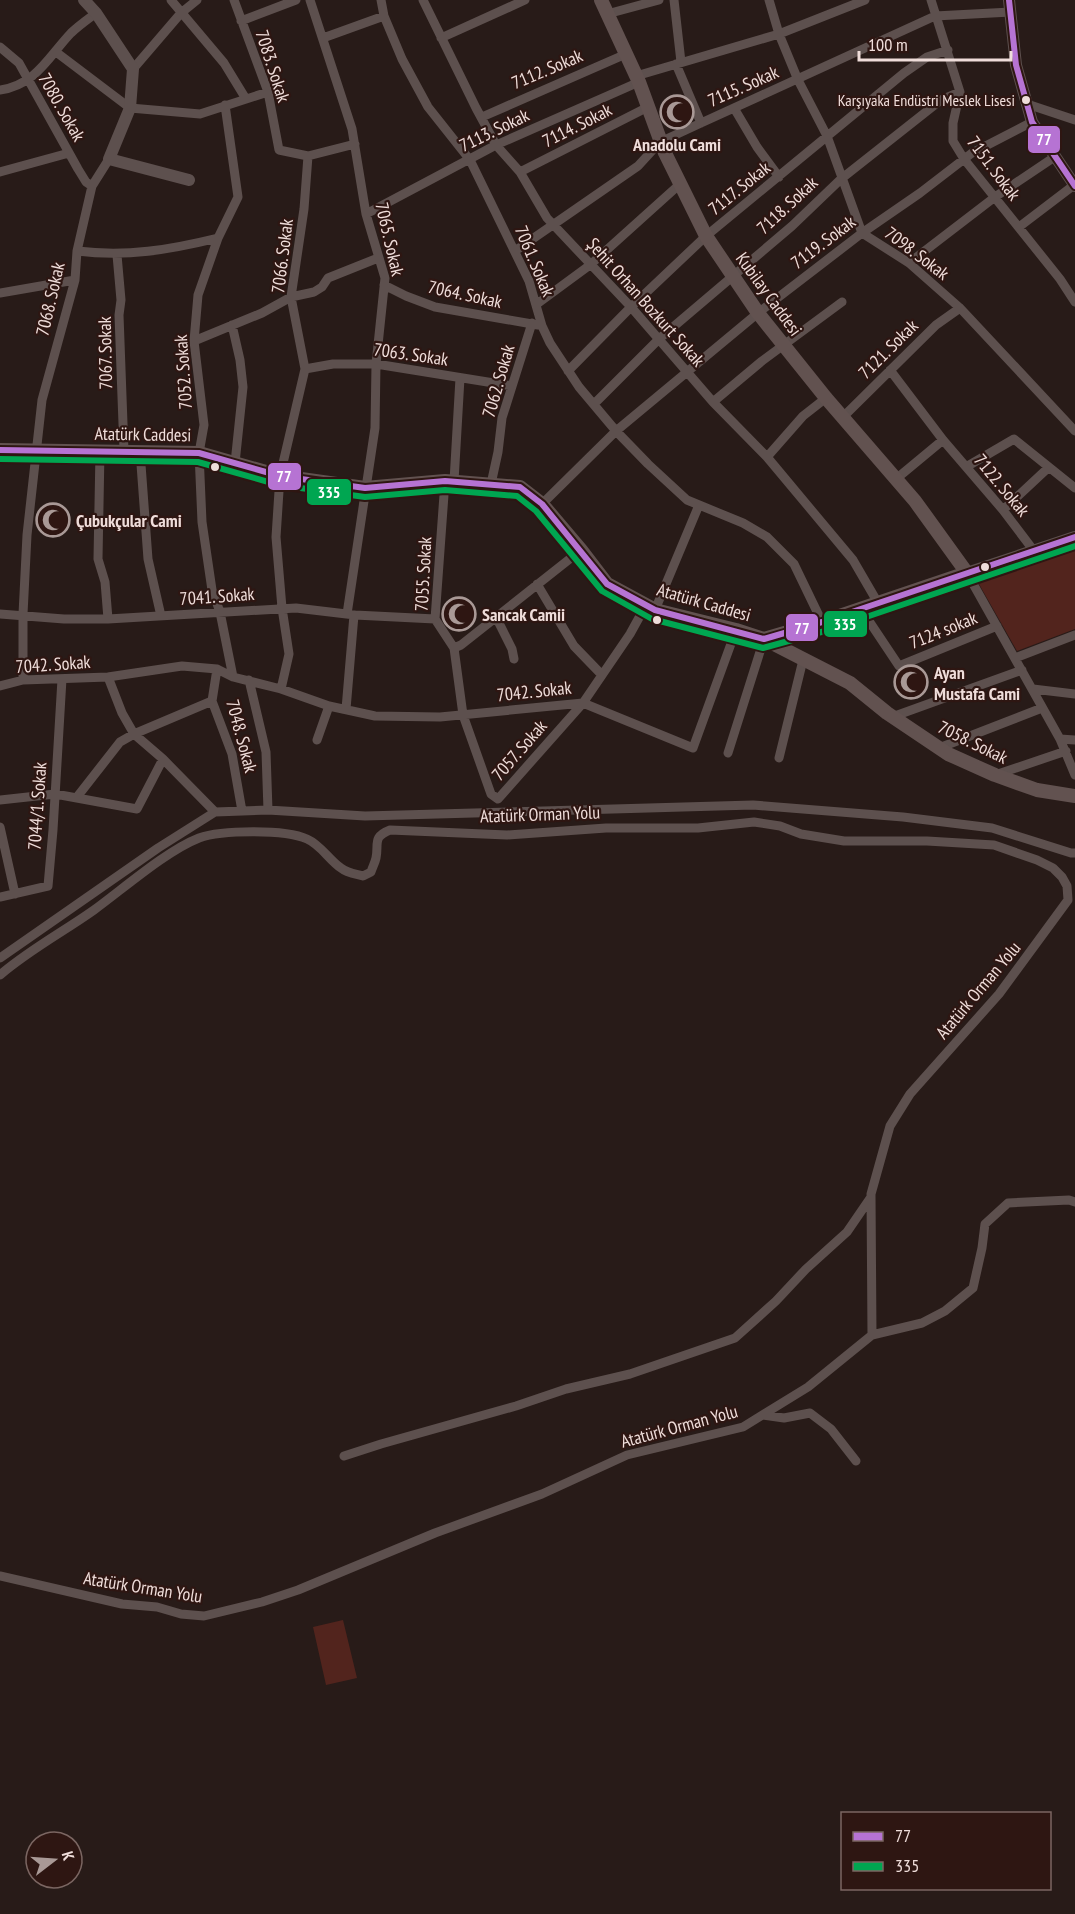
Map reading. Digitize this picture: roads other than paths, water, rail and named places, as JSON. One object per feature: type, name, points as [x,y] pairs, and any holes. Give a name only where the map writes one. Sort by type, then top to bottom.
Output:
[{"type":"main road","name":"Kubilay Caddesi","points":[[602,0],[637,79],[660,142],[706,236],[758,313],[826,398],[915,501],[967,573]]},
{"type":"main road","name":"Atatürk Caddesi","points":[[0,450],[199,453],[280,476],[365,488],[450,481],[520,487],[542,504],[607,584],[651,608],[764,639],[967,573]]},
{"type":"main road","name":"7058. Sokak","points":[[764,639],[849,683],[892,717],[939,748],[995,775],[1037,790],[1075,796]]},
{"type":"street","points":[[84,0],[96,13],[133,69],[130,108],[109,159],[189,180]]},
{"type":"street","points":[[171,0],[224,63],[246,99]]},
{"type":"street","points":[[133,69],[181,13],[197,0]]},
{"type":"street","name":"7083. Sokak","points":[[234,0],[268,92],[279,150],[308,156]]},
{"type":"street","points":[[241,21],[296,0]]},
{"type":"street","name":"7065. Sokak","points":[[310,0],[356,144],[366,214],[385,278],[376,364],[375,428],[365,488],[351,615],[346,709]]},
{"type":"street","name":"7061. Sokak","points":[[381,0],[384,16],[402,59],[428,106],[470,160],[529,281],[542,326],[579,387],[616,431],[687,500],[743,523],[768,537],[794,564],[822,622]]},
{"type":"street","name":"Şehit Orhan Bozkurt Sokak","points":[[423,0],[496,145],[520,172],[547,218],[631,307],[713,402],[767,457],[853,560],[878,603]]},
{"type":"street","points":[[441,38],[525,0]]},
{"type":"street","points":[[608,14],[638,3],[659,0]]},
{"type":"street","points":[[674,0],[679,63],[701,123]]},
{"type":"street","name":"7098. Sokak","points":[[769,0],[779,34],[798,80],[826,136],[862,233],[909,263],[960,308],[1075,431]]},
{"type":"street","name":"7113. Sokak","points":[[366,214],[496,145],[637,79],[679,63],[779,34],[865,0]]},
{"type":"street","name":"7151. Sokak","points":[[931,0],[960,92],[953,123],[953,141],[964,159],[1060,279],[1075,302]]},
{"type":"street","points":[[1010,6],[1016,65],[1032,122],[1075,186],[1019,228]]},
{"type":"street","name":"7115. Sokak","points":[[515,251],[638,166],[660,142],[935,16],[1010,6]]},
{"type":"street","points":[[0,90],[10,89],[40,70],[71,33],[96,13]]},
{"type":"street","points":[[323,38],[384,16]]},
{"type":"street","name":"7080. Sokak","points":[[0,47],[19,63],[82,176],[92,186]]},
{"type":"street","name":"7117. Sokak","points":[[568,371],[706,236],[904,72],[927,57],[948,50]]},
{"type":"street","points":[[56,52],[130,108],[200,114],[268,92]]},
{"type":"street","name":"7112. Sokak","points":[[482,117],[626,54]]},
{"type":"street","name":"7118. Sokak","points":[[594,404],[658,339],[792,226],[841,178],[940,100],[960,92]]},
{"type":"street","points":[[1027,104],[1075,120]]},
{"type":"street","name":"7052. Sokak","points":[[225,105],[238,197],[218,238],[198,295],[194,341],[204,425],[199,453],[202,522],[212,590],[220,612],[232,677]]},
{"type":"street","name":"7114. Sokak","points":[[520,172],[648,107]]},
{"type":"street","points":[[734,108],[757,147],[779,177]]},
{"type":"street","name":"7119. Sokak","points":[[542,504],[616,431],[758,313],[972,153],[1032,122]]},
{"type":"street","points":[[308,156],[356,144]]},
{"type":"street","points":[[0,172],[69,153]]},
{"type":"street","name":"7066. Sokak","points":[[281,689],[289,654],[282,608],[276,537],[280,476],[305,369],[291,297],[304,209],[308,156]]},
{"type":"street","points":[[909,263],[995,197],[1056,156]]},
{"type":"street","name":"7068. Sokak","points":[[24,680],[23,614],[27,535],[42,400],[75,279],[77,251],[92,186],[109,159]]},
{"type":"street","points":[[537,304],[590,265],[680,184]]},
{"type":"street","points":[[77,251],[117,255],[172,249],[218,238]]},
{"type":"street","name":"7067. Sokak","points":[[117,255],[121,300],[119,315],[124,451]]},
{"type":"street","points":[[194,341],[262,313],[291,297],[314,292],[322,287],[328,278],[378,258]]},
{"type":"street","points":[[0,293],[75,279]]},
{"type":"street","name":"7064. Sokak","points":[[384,285],[435,307],[542,326]]},
{"type":"street","points":[[713,402],[842,302]]},
{"type":"street","name":"7121. Sokak","points":[[843,417],[936,325],[960,308]]},
{"type":"street","name":"7062. Sokak","points":[[491,484],[502,418],[532,323]]},
{"type":"street","points":[[232,325],[243,387],[235,463]]},
{"type":"street","name":"7063. Sokak","points":[[305,369],[333,364],[376,364],[512,386]]},
{"type":"street","name":"7122. Sokak","points":[[890,370],[943,440],[1003,510],[1034,551]]},
{"type":"street","name":"7055. Sokak","points":[[460,378],[435,619],[454,648],[463,715],[491,794],[498,799],[500,811]]},
{"type":"street","points":[[767,457],[803,416],[826,398]]},
{"type":"street","points":[[966,467],[1014,439],[1075,488]]},
{"type":"street","points":[[896,478],[943,440]]},
{"type":"street","points":[[100,451],[98,559],[105,582],[108,619]]},
{"type":"street","points":[[140,451],[148,559],[161,616]]},
{"type":"street","points":[[1003,510],[1048,468]]},
{"type":"street","points":[[651,608],[699,506]]},
{"type":"street","name":"Atatürk Caddesi","points":[[967,573],[1073,541]]},
{"type":"street","points":[[454,648],[461,645],[581,550]]},
{"type":"street","points":[[967,573],[1060,739],[1075,775]]},
{"type":"street","points":[[537,584],[574,646],[602,675]]},
{"type":"street","name":"7041. Sokak","points":[[0,614],[64,619],[108,619],[282,608],[351,615],[435,619]]},
{"type":"street","name":"7057. Sokak","points":[[498,799],[583,703],[630,634],[651,608]]},
{"type":"street","name":"7124 sokak","points":[[861,609],[898,666],[997,626]]},
{"type":"street","points":[[496,617],[514,659]]},
{"type":"street","name":"7042. Sokak","points":[[0,686],[24,680],[108,677],[182,666],[217,669],[232,677],[281,689],[329,706],[375,716],[440,717],[583,703],[693,748],[736,630]]},
{"type":"street","points":[[1015,658],[1075,635]]},
{"type":"street","points":[[728,753],[764,639]]},
{"type":"street","points":[[780,759],[804,660]]},
{"type":"street","name":"7048. Sokak","points":[[217,669],[212,701],[232,754],[242,811]]},
{"type":"street","points":[[892,717],[1022,670]]},
{"type":"street","points":[[108,677],[122,713],[134,734],[163,759],[215,812]]},
{"type":"street","name":"7044/1. Sokak","points":[[0,897],[48,886],[62,679]]},
{"type":"street","points":[[249,680],[266,752],[268,810]]},
{"type":"street","points":[[1033,689],[1075,694]]},
{"type":"street","points":[[77,797],[120,742],[212,701]]},
{"type":"street","points":[[317,741],[329,706]]},
{"type":"street","points":[[939,748],[1042,708]]},
{"type":"street","points":[[1060,739],[1075,740]]},
{"type":"street","points":[[995,775],[1066,751]]},
{"type":"street","points":[[0,800],[55,794],[136,809],[163,759]]},
{"type":"street","points":[[0,958],[158,848],[215,812],[268,810],[365,816],[753,805],[903,817],[992,828],[1075,853]]},
{"type":"street","name":"Atatürk Orman Yolu","points":[[0,975],[15,962],[92,912],[166,857],[197,839],[223,833],[260,831],[307,839],[342,869],[363,876],[371,872],[376,858],[377,840],[381,834],[390,830],[507,835],[606,828],[698,828],[754,822],[780,826],[801,834],[844,841],[927,841],[994,845],[1053,868],[1067,886],[1068,900],[999,994],[910,1094],[890,1126],[871,1197],[872,1335],[808,1387],[743,1427],[627,1455],[542,1494],[435,1533],[298,1590],[262,1602],[204,1616],[181,1614],[158,1607],[122,1604],[0,1576]]},
{"type":"street","points":[[0,827],[15,894]]},
{"type":"street","points":[[344,1456],[516,1406],[566,1389],[630,1374],[735,1338],[847,1232],[871,1197]]},
{"type":"street","points":[[872,1335],[922,1323],[945,1311],[973,1288],[985,1224],[1008,1203],[1069,1200],[1075,1202]]},
{"type":"street","points":[[763,1415],[784,1418],[810,1413],[831,1429],[850,1451],[855,1461]]},
{"type":"place","name":"Karşıyaka Endüstri Meslek Lisesi","points":[[1026,100]]},
{"type":"place","name":"Anadolu Cami","points":[[677,112]]},
{"type":"place","name":"Çubukçular Cami","points":[[53,520]]},
{"type":"place","name":"Sancak Camii","points":[[459,614]]},
{"type":"place","name":"Ayan Mustafa Cami","points":[[911,682]]}]
